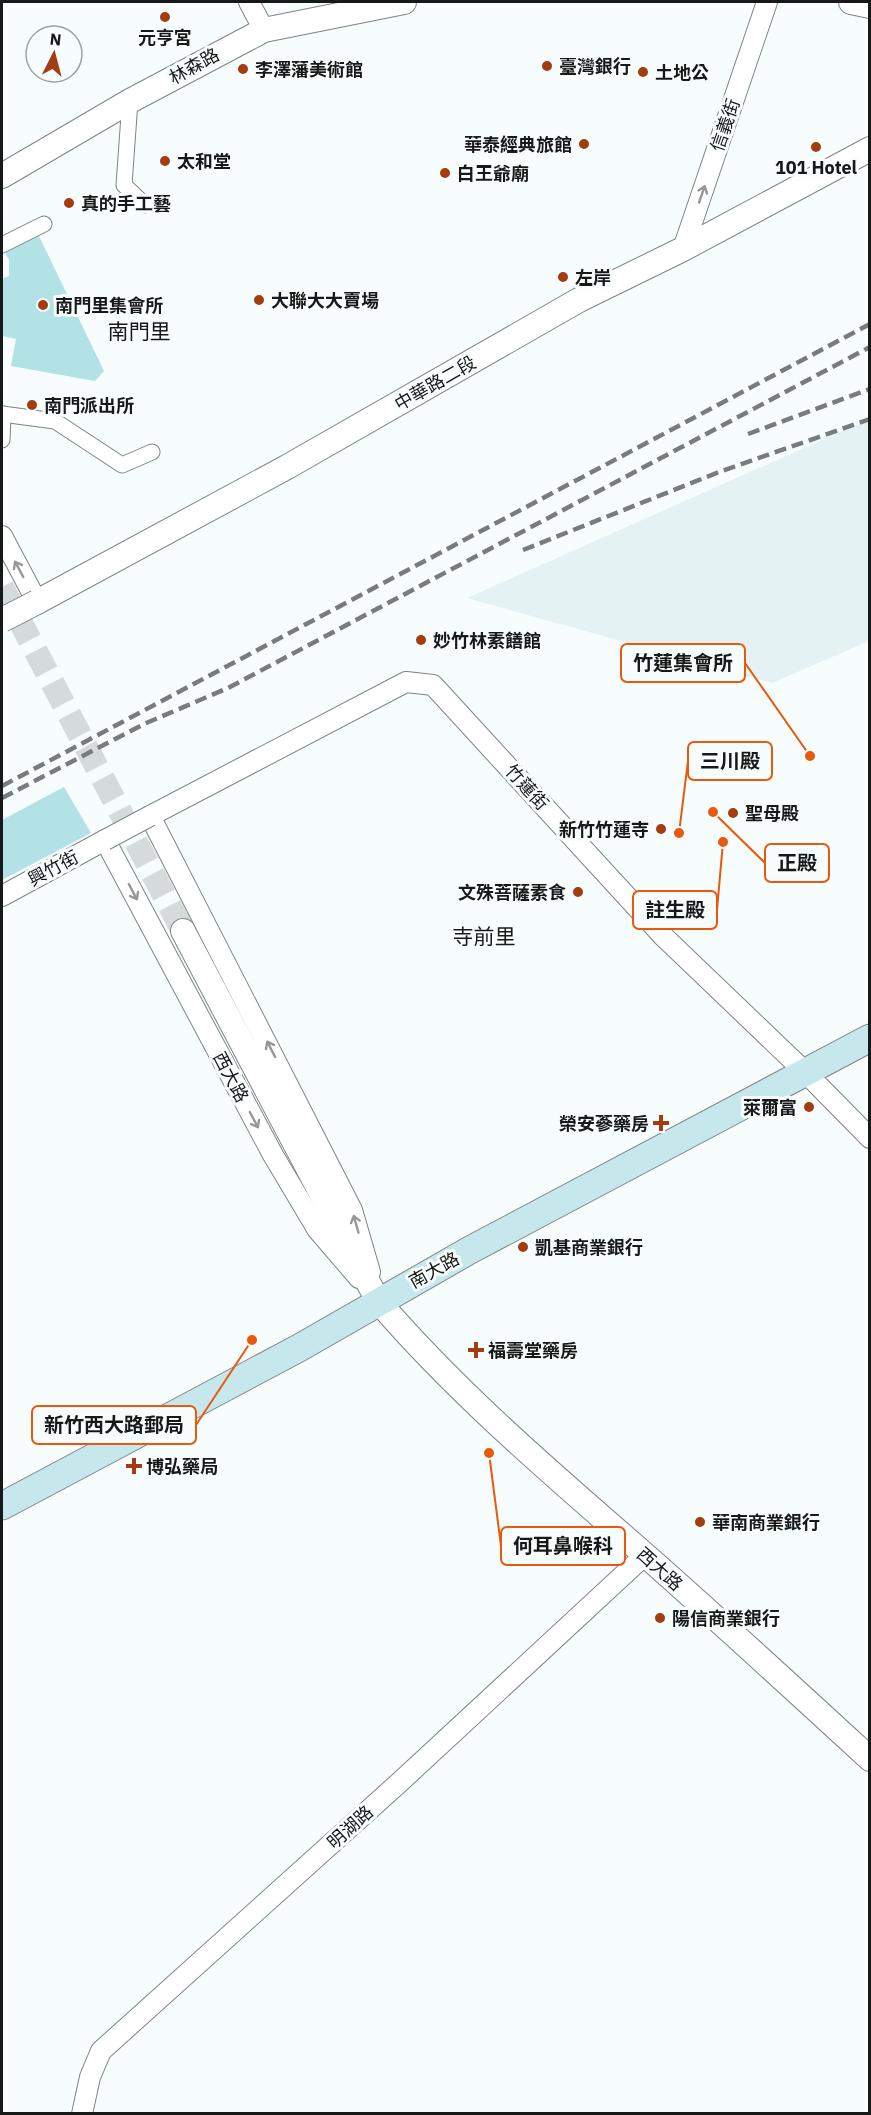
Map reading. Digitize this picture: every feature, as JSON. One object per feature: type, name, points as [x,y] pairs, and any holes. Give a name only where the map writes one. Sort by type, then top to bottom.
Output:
[{"type":"main road","name":"南大路","points":[[2,1506],[299,1348],[378,1300],[804,1071],[870,1038]]},
{"type":"street","points":[[249,2],[264,30]]},
{"type":"street","name":"林森路","points":[[2,176],[130,101],[264,30],[404,2]]},
{"type":"street","name":"信義街","points":[[683,249],[767,2]]},
{"type":"street","points":[[851,2],[870,6]]},
{"type":"street","points":[[130,101],[124,185],[145,205]]},
{"type":"street","name":"中華路二段","points":[[2,620],[281,471],[579,300],[683,249],[870,149]]},
{"type":"street","points":[[2,245],[44,224]]},
{"type":"street","points":[[2,440],[2,414],[55,421],[122,465],[152,452]]},
{"type":"street","points":[[2,536],[37,602]]},
{"type":"street","name":"竹蓮街","points":[[105,840],[406,682],[433,685],[663,936],[804,1071],[870,1138]]},
{"type":"street","name":"西大路","points":[[150,816],[352,1210],[378,1300]]},
{"type":"street","name":"興竹街","points":[[2,896],[105,840]]},
{"type":"street","name":"西大路","points":[[105,840],[273,1155],[311,1220],[415,1344],[538,1463],[645,1555],[870,1759]]},
{"type":"street","name":"西大路","points":[[183,931],[378,1300]]},
{"type":"street","name":"明湖路","points":[[82,2114],[90,2077],[101,2051],[400,1781],[645,1555]]},
{"type":"shaded area","points":[[37,232],[104,371],[95,381],[11,366],[16,339],[2,336],[2,279],[9,276],[9,260],[3,248]]},
{"type":"shaded area","points":[[869,419],[869,641],[772,683],[467,598]]},
{"type":"shaded area","points":[[64,787],[91,833],[2,880],[2,820]]},
{"type":"tunnel","points":[[2,587],[183,931]]},
{"type":"railway","points":[[2,786],[870,324]]},
{"type":"railway","points":[[2,798],[144,724],[228,688],[870,347]]},
{"type":"railway","points":[[748,434],[870,389]]},
{"type":"railway","points":[[523,550],[719,472],[870,419]]},
{"type":"place","name":"元亨宮","points":[[165,17]]},
{"type":"place","name":"臺灣銀行","points":[[547,66]]},
{"type":"place","name":"李澤藩美術館","points":[[243,69]]},
{"type":"place","name":"土地公","points":[[643,72]]},
{"type":"place","name":"華泰經典旅館","points":[[584,144]]},
{"type":"place","name":"101 Hotel","points":[[816,147]]},
{"type":"place","name":"太和堂","points":[[165,161]]},
{"type":"place","name":"白王爺廟","points":[[445,173]]},
{"type":"place","name":"真的手工藝","points":[[69,203]]},
{"type":"place","name":"左岸","points":[[563,277]]},
{"type":"place","name":"大聯大大賣場","points":[[259,300]]},
{"type":"place","name":"南門里集會所","points":[[43,305]]},
{"type":"place","name":"南門派出所","points":[[32,405]]},
{"type":"place","name":"妙竹林素饍館","points":[[421,640]]},
{"type":"place","name":"竹蓮集會所","points":[[810,756]]},
{"type":"place","name":"正殿","points":[[713,812]]},
{"type":"place","name":"聖母殿","points":[[733,813]]},
{"type":"place","name":"新竹竹蓮寺","points":[[661,829]]},
{"type":"place","name":"三川殿","points":[[679,833]]},
{"type":"place","name":"註生殿","points":[[723,842]]},
{"type":"place","name":"文殊菩薩素食","points":[[578,892]]},
{"type":"place","name":"萊爾富","points":[[809,1107]]},
{"type":"place","name":"榮安蔘藥房","points":[[661,1123]]},
{"type":"place","name":"凱基商業銀行","points":[[523,1247]]},
{"type":"place","name":"新竹西大路郵局","points":[[252,1340]]},
{"type":"place","name":"福壽堂藥房","points":[[476,1350]]},
{"type":"place","name":"何耳鼻喉科","points":[[489,1453]]},
{"type":"place","name":"博弘藥局","points":[[134,1466]]},
{"type":"place","name":"華南商業銀行","points":[[700,1522]]},
{"type":"place","name":"陽信商業銀行","points":[[660,1618]]},
{"type":"district","name":"南門里","points":[[139,331]]},
{"type":"district","name":"寺前里","points":[[484,936]]}]
